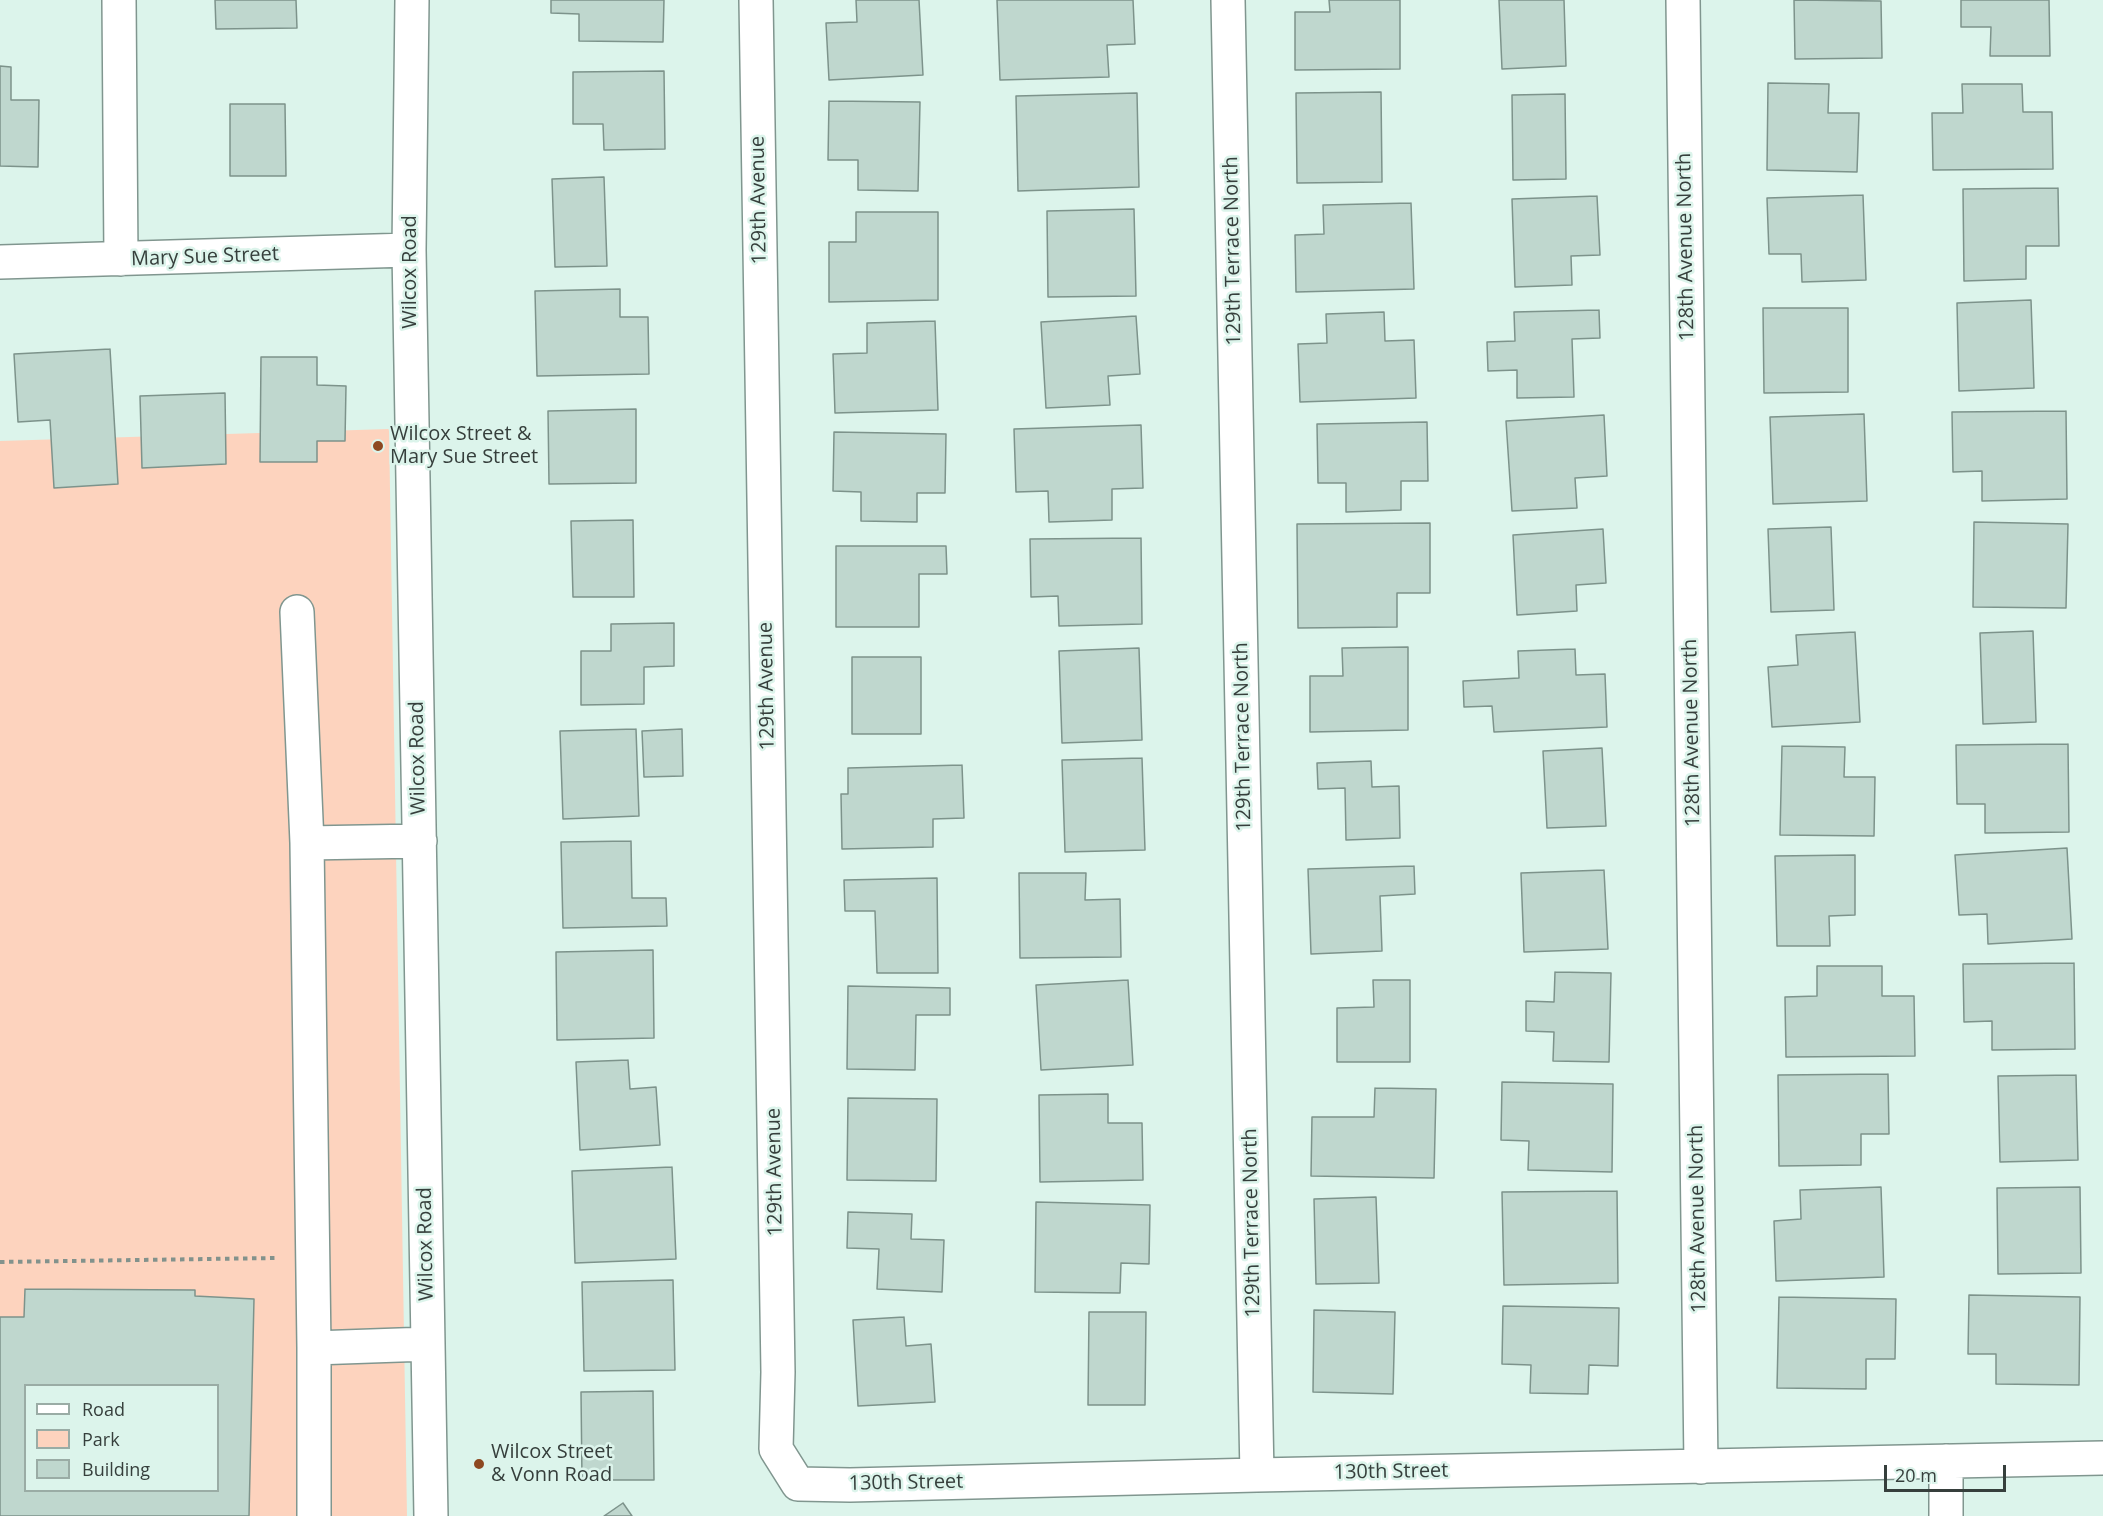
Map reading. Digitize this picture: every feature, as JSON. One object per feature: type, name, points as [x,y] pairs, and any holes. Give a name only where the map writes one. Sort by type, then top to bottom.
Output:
[{"type":"street","points":[[119,0],[121,259]]},
{"type":"street","name":"Wilcox Road","points":[[412,0],[410,250],[431,1516]]},
{"type":"street","name":"129th Avenue","points":[[756,0],[778,1372]]},
{"type":"street","name":"129th Terrace North","points":[[1228,0],[1257,1474]]},
{"type":"street","name":"128th Avenue North","points":[[1683,0],[1701,1467]]},
{"type":"street","name":"Mary Sue Street","points":[[0,262],[410,250]]},
{"type":"street","points":[[297,612],[307,843],[314,1516]]},
{"type":"street","points":[[307,843],[420,841]]},
{"type":"street","points":[[314,1348],[428,1344]]},
{"type":"street","name":"130th Street","points":[[778,1372],[776,1449],[798,1484],[850,1485],[1257,1474],[2103,1458]]},
{"type":"street","points":[[1946,1461],[1946,1516]]},
{"type":"path","points":[[0,1262],[313,1257]]},
{"type":"green space","points":[[389,429],[407,1516],[0,1516],[0,441]]},
{"type":"building","points":[[215,0],[296,0],[297,28],[216,29]]},
{"type":"building","points":[[551,0],[664,0],[663,42],[579,41],[579,14],[551,13]]},
{"type":"building","points":[[856,0],[919,0],[923,75],[829,80],[826,23],[857,22]]},
{"type":"building","points":[[997,0],[1133,0],[1135,44],[1107,45],[1109,77],[1000,80]]},
{"type":"building","points":[[1329,0],[1400,0],[1400,69],[1295,70],[1295,12],[1330,12]]},
{"type":"building","points":[[1499,0],[1564,0],[1566,66],[1502,69]]},
{"type":"building","points":[[1794,0],[1881,1],[1882,58],[1795,59]]},
{"type":"building","points":[[1961,0],[2049,0],[2050,56],[1990,56],[1991,27],[1961,27]]},
{"type":"building","points":[[0,66],[11,67],[11,100],[39,100],[38,167],[0,166]]},
{"type":"building","points":[[664,71],[665,149],[604,150],[603,124],[573,124],[573,72]]},
{"type":"building","points":[[1768,83],[1829,84],[1828,113],[1859,113],[1857,172],[1767,170]]},
{"type":"building","points":[[1962,84],[2022,84],[2023,112],[2052,112],[2053,169],[1933,170],[1932,113],[1963,113]]},
{"type":"building","points":[[1381,92],[1382,182],[1297,183],[1296,93]]},
{"type":"building","points":[[1137,93],[1139,187],[1018,191],[1016,96]]},
{"type":"building","points":[[1565,94],[1566,179],[1513,180],[1512,95]]},
{"type":"building","points":[[829,101],[920,102],[918,191],[858,190],[858,160],[828,160]]},
{"type":"building","points":[[230,104],[285,104],[286,176],[230,176]]},
{"type":"building","points":[[604,177],[607,266],[555,267],[552,179]]},
{"type":"building","points":[[2058,188],[2059,246],[2026,246],[2026,279],[1964,281],[1963,189]]},
{"type":"building","points":[[1863,195],[1866,280],[1802,282],[1801,254],[1769,254],[1767,198]]},
{"type":"building","points":[[1597,196],[1600,255],[1571,256],[1572,285],[1515,287],[1512,199]]},
{"type":"building","points":[[1411,203],[1414,289],[1296,292],[1295,235],[1324,234],[1323,205]]},
{"type":"building","points":[[1134,209],[1136,296],[1048,297],[1047,211]]},
{"type":"building","points":[[856,212],[938,212],[938,300],[829,302],[829,242],[856,242]]},
{"type":"building","points":[[620,289],[620,317],[648,317],[649,374],[537,376],[535,291]]},
{"type":"building","points":[[2031,300],[2034,388],[1959,391],[1957,303]]},
{"type":"building","points":[[1763,308],[1848,308],[1848,392],[1764,393]]},
{"type":"building","points":[[1599,310],[1600,338],[1572,339],[1574,397],[1517,398],[1517,370],[1488,371],[1487,342],[1515,341],[1514,312]]},
{"type":"building","points":[[1384,312],[1385,341],[1414,340],[1416,398],[1300,402],[1298,344],[1327,343],[1326,314]]},
{"type":"building","points":[[1136,316],[1140,374],[1108,376],[1110,405],[1046,408],[1041,322]]},
{"type":"building","points":[[935,321],[938,410],[835,413],[833,354],[867,353],[867,323]]},
{"type":"building","points":[[110,349],[118,484],[54,488],[50,420],[18,422],[14,354]]},
{"type":"building","points":[[261,357],[317,357],[317,385],[346,386],[345,441],[317,441],[317,462],[260,462]]},
{"type":"building","points":[[225,393],[226,464],[142,468],[140,396]]},
{"type":"building","points":[[636,409],[636,483],[549,484],[548,411]]},
{"type":"building","points":[[2066,411],[2067,499],[1982,501],[1982,471],[1953,472],[1952,412]]},
{"type":"building","points":[[1864,414],[1867,501],[1773,504],[1770,417]]},
{"type":"building","points":[[1604,415],[1607,476],[1575,478],[1577,508],[1512,511],[1506,421]]},
{"type":"building","points":[[1427,422],[1428,481],[1401,481],[1401,510],[1346,512],[1346,483],[1318,483],[1317,424]]},
{"type":"building","points":[[1141,425],[1143,488],[1112,489],[1112,520],[1049,522],[1048,491],[1016,492],[1014,429]]},
{"type":"building","points":[[834,432],[946,434],[945,493],[917,493],[917,522],[861,521],[861,492],[833,491]]},
{"type":"building","points":[[633,520],[634,597],[573,597],[571,521]]},
{"type":"building","points":[[1974,522],[2068,524],[2066,608],[1973,607]]},
{"type":"building","points":[[1430,523],[1430,593],[1397,593],[1397,627],[1298,628],[1297,524]]},
{"type":"building","points":[[1831,527],[1834,610],[1771,612],[1768,529]]},
{"type":"building","points":[[1603,529],[1606,583],[1576,585],[1577,611],[1517,615],[1513,535]]},
{"type":"building","points":[[1141,538],[1142,624],[1059,626],[1058,596],[1031,597],[1030,539]]},
{"type":"building","points":[[836,546],[946,546],[947,574],[919,574],[919,627],[836,627]]},
{"type":"building","points":[[674,623],[674,666],[644,667],[644,704],[581,705],[581,651],[611,651],[611,624]]},
{"type":"building","points":[[2033,631],[2036,722],[1983,724],[1980,633]]},
{"type":"building","points":[[1855,632],[1860,722],[1772,727],[1768,667],[1798,665],[1796,635]]},
{"type":"building","points":[[1408,647],[1408,730],[1310,732],[1310,676],[1343,676],[1342,648]]},
{"type":"building","points":[[1139,648],[1142,740],[1062,743],[1059,651]]},
{"type":"building","points":[[1575,649],[1576,675],[1605,674],[1607,727],[1494,732],[1492,706],[1464,707],[1463,681],[1519,678],[1518,651]]},
{"type":"building","points":[[852,657],[921,657],[921,734],[852,734]]},
{"type":"building","points":[[636,729],[639,816],[563,819],[560,731]]},
{"type":"building","points":[[682,729],[683,776],[644,777],[642,731]]},
{"type":"building","points":[[2068,744],[2069,832],[1985,833],[1985,804],[1957,804],[1956,745]]},
{"type":"building","points":[[1782,746],[1845,747],[1844,777],[1875,777],[1874,836],[1780,835]]},
{"type":"building","points":[[1602,748],[1606,826],[1547,828],[1543,751]]},
{"type":"building","points":[[1142,758],[1145,850],[1065,852],[1062,760]]},
{"type":"building","points":[[1371,761],[1372,787],[1399,786],[1400,838],[1346,840],[1345,788],[1318,789],[1317,763]]},
{"type":"building","points":[[962,765],[964,818],[933,819],[933,847],[842,849],[841,794],[848,794],[848,768]]},
{"type":"building","points":[[631,841],[632,898],[666,898],[667,926],[563,928],[561,842]]},
{"type":"building","points":[[2067,848],[2072,939],[1988,944],[1987,914],[1959,915],[1955,855]]},
{"type":"building","points":[[1855,855],[1855,915],[1829,916],[1830,946],[1777,946],[1775,856]]},
{"type":"building","points":[[1414,866],[1415,894],[1380,896],[1382,951],[1311,954],[1308,869]]},
{"type":"building","points":[[1604,870],[1608,949],[1524,952],[1521,873]]},
{"type":"building","points":[[1019,873],[1086,873],[1085,900],[1120,899],[1121,957],[1020,958]]},
{"type":"building","points":[[937,878],[938,973],[877,973],[875,911],[845,911],[844,880]]},
{"type":"building","points":[[653,950],[654,1038],[557,1040],[556,952]]},
{"type":"building","points":[[2074,963],[2075,1049],[1992,1050],[1992,1021],[1964,1022],[1963,964]]},
{"type":"building","points":[[1817,966],[1882,966],[1882,996],[1914,996],[1915,1056],[1786,1057],[1785,997],[1817,996]]},
{"type":"building","points":[[1555,972],[1611,973],[1609,1062],[1553,1061],[1554,1032],[1526,1031],[1526,1001],[1554,1002]]},
{"type":"building","points":[[1128,980],[1133,1065],[1041,1070],[1036,985]]},
{"type":"building","points":[[1373,980],[1410,980],[1410,1062],[1337,1062],[1337,1008],[1374,1007]]},
{"type":"building","points":[[848,986],[950,988],[950,1015],[916,1015],[915,1070],[847,1069]]},
{"type":"building","points":[[628,1060],[630,1089],[656,1087],[660,1145],[580,1150],[576,1062]]},
{"type":"building","points":[[1888,1074],[1889,1134],[1861,1134],[1861,1165],[1779,1166],[1778,1075]]},
{"type":"building","points":[[2076,1075],[2078,1160],[2000,1162],[1998,1076]]},
{"type":"building","points":[[1502,1082],[1613,1084],[1612,1172],[1528,1170],[1529,1141],[1501,1140]]},
{"type":"building","points":[[1375,1088],[1436,1089],[1434,1178],[1311,1176],[1312,1117],[1374,1117]]},
{"type":"building","points":[[1108,1094],[1108,1123],[1142,1123],[1143,1180],[1040,1182],[1039,1095]]},
{"type":"building","points":[[848,1098],[937,1099],[936,1181],[847,1180]]},
{"type":"building","points":[[672,1167],[676,1259],[575,1263],[572,1171]]},
{"type":"building","points":[[1881,1187],[1884,1277],[1776,1281],[1774,1221],[1801,1219],[1800,1190]]},
{"type":"building","points":[[2080,1187],[2081,1273],[1998,1274],[1997,1188]]},
{"type":"building","points":[[1617,1191],[1618,1283],[1504,1285],[1502,1192]]},
{"type":"building","points":[[1376,1197],[1379,1283],[1316,1284],[1314,1199]]},
{"type":"building","points":[[1036,1202],[1150,1205],[1149,1264],[1121,1263],[1120,1293],[1035,1292]]},
{"type":"building","points":[[848,1212],[912,1214],[911,1239],[944,1240],[942,1292],[877,1289],[879,1249],[847,1248]]},
{"type":"building","points":[[673,1280],[675,1370],[584,1371],[582,1282]]},
{"type":"building","points":[[25,1289],[195,1290],[195,1296],[254,1299],[249,1516],[0,1516],[0,1317],[24,1317]]},
{"type":"building","points":[[1969,1295],[2080,1297],[2079,1385],[1996,1384],[1996,1354],[1968,1354]]},
{"type":"building","points":[[1779,1297],[1896,1299],[1895,1359],[1866,1359],[1866,1389],[1777,1388]]},
{"type":"building","points":[[1503,1306],[1619,1308],[1618,1366],[1589,1365],[1588,1394],[1530,1393],[1531,1365],[1502,1364]]},
{"type":"building","points":[[1314,1310],[1395,1312],[1393,1394],[1313,1392]]},
{"type":"building","points":[[1089,1312],[1146,1312],[1145,1405],[1088,1405]]},
{"type":"building","points":[[904,1317],[906,1346],[931,1344],[935,1402],[858,1406],[853,1320]]},
{"type":"building","points":[[653,1391],[654,1480],[582,1480],[581,1392]]},
{"type":"building","points":[[623,1503],[632,1516],[604,1516]]},
{"type":"place","name":"Wilcox Street & Mary Sue Street","points":[[378,446]]},
{"type":"place","name":"Wilcox Street & Vonn Road","points":[[479,1464]]}]
